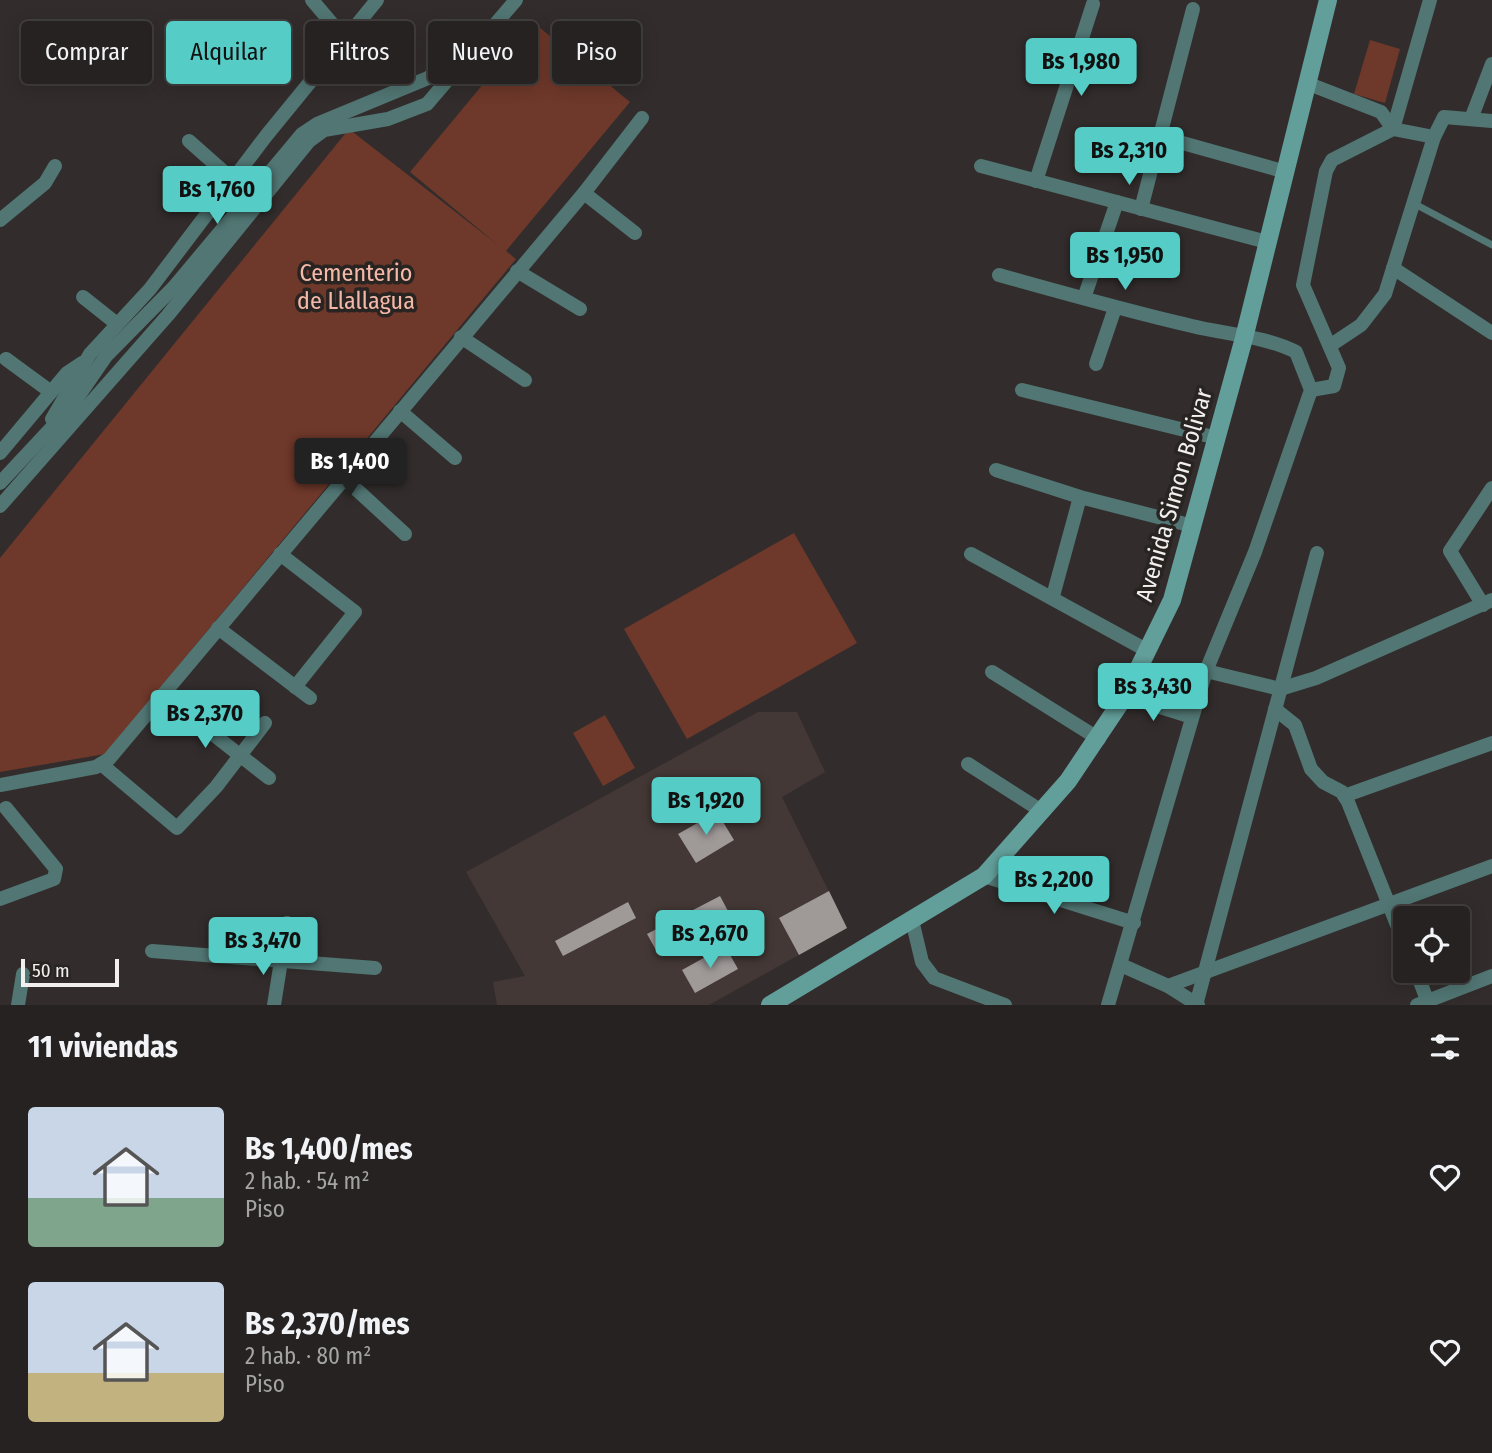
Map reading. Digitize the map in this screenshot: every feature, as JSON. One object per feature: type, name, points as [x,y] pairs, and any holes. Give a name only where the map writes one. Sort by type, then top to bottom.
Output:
[{"type":"main road","name":"Avenida Simon Bolivar","points":[[770,1005],[984,876],[1042,812],[1099,739],[1125,696],[1172,600],[1244,338],[1328,0]]},
{"type":"street","points":[[312,0],[330,21]]},
{"type":"street","points":[[360,21],[377,0]]},
{"type":"street","points":[[496,21],[516,0]]},
{"type":"street","points":[[1393,129],[1430,0]]},
{"type":"street","points":[[1036,181],[1093,4]]},
{"type":"street","points":[[1141,209],[1193,9]]},
{"type":"street","points":[[1471,119],[1492,64]]},
{"type":"street","points":[[0,483],[90,383],[106,356],[174,287],[302,134],[317,124],[428,78]]},
{"type":"street","points":[[39,441],[86,360],[150,289],[309,84]]},
{"type":"street","points":[[0,506],[160,324],[309,141],[324,130],[388,119],[427,104],[444,84]]},
{"type":"street","points":[[1309,84],[1381,112],[1393,129]]},
{"type":"street","points":[[1331,345],[1371,315],[1385,294],[1434,136],[1444,117],[1492,121]]},
{"type":"street","points":[[0,785],[101,764],[109,759],[584,193],[642,118]]},
{"type":"street","points":[[1311,390],[1334,387],[1339,368],[1303,285],[1326,171],[1332,160],[1393,129],[1434,136]]},
{"type":"street","points":[[1161,137],[1286,172]]},
{"type":"street","points":[[189,141],[233,180]]},
{"type":"street","points":[[0,220],[46,183],[55,166]]},
{"type":"street","points":[[981,166],[1267,242]]},
{"type":"street","points":[[584,193],[635,233]]},
{"type":"street","points":[[1084,298],[1117,202]]},
{"type":"street","points":[[1393,268],[1492,333]]},
{"type":"street","points":[[517,271],[580,309]]},
{"type":"street","points":[[999,275],[1115,308],[1244,338],[1277,342],[1296,352],[1311,390],[1255,552],[1206,671],[1108,1005]]},
{"type":"street","points":[[83,297],[117,324]]},
{"type":"street","points":[[1096,364],[1115,308]]},
{"type":"street","points":[[461,337],[526,380]]},
{"type":"street","points":[[6,359],[51,392]]},
{"type":"street","points":[[0,453],[67,373],[86,360]]},
{"type":"street","points":[[1023,390],[1217,438]]},
{"type":"street","points":[[400,411],[455,458]]},
{"type":"street","points":[[996,470],[1080,497],[1193,526]]},
{"type":"street","points":[[344,478],[405,534]]},
{"type":"street","points":[[1206,671],[1280,689],[1316,678],[1487,602],[1450,551],[1492,488]]},
{"type":"street","points":[[1053,596],[1080,497]]},
{"type":"street","points":[[1121,965],[1168,986],[1197,1005],[1317,553]]},
{"type":"street","points":[[281,554],[355,612],[295,687]]},
{"type":"street","points":[[971,554],[1053,596],[1148,651]]},
{"type":"street","points":[[218,628],[310,698]]},
{"type":"street","points":[[992,672],[1099,739]]},
{"type":"street","points":[[163,695],[269,778]]},
{"type":"street","points":[[1125,696],[1192,717]]},
{"type":"street","points":[[1275,709],[1295,725],[1311,769],[1323,782],[1344,796],[1393,913]]},
{"type":"street","points":[[101,764],[177,828],[241,756],[265,723]]},
{"type":"street","points":[[1344,796],[1492,743]]},
{"type":"street","points":[[968,764],[1042,812]]},
{"type":"street","points":[[0,899],[54,879],[56,869],[6,808]]},
{"type":"street","points":[[1168,986],[1492,866]]},
{"type":"street","points":[[984,876],[1134,923]]},
{"type":"street","points":[[912,920],[922,962],[934,978],[1005,1005]]},
{"type":"street","points":[[274,1005],[287,923]]},
{"type":"street","points":[[152,951],[375,968]]},
{"type":"street","points":[[18,1005],[23,974]]},
{"type":"street","points":[[1419,983],[1425,1004],[1492,976]]},
{"type":"lane","points":[[1412,203],[1492,245]]},
{"type":"shaded area","points":[[758,712],[797,712],[825,772],[782,797],[847,928],[709,1005],[497,1005],[493,982],[525,976],[466,872]]},
{"type":"green space","name":"Cementerio de Llallagua","points":[[538,26],[552,38],[552,84],[608,84],[630,102],[506,251],[516,259],[105,754],[0,772],[0,558],[349,129],[498,245],[410,172],[483,84],[538,84]]},
{"type":"green space","points":[[1370,40],[1400,49],[1385,103],[1354,94]]},
{"type":"green space","points":[[794,533],[857,643],[687,739],[624,629]]},
{"type":"green space","points":[[605,715],[635,768],[603,786],[573,733]]},
{"type":"building","points":[[717,812],[734,840],[696,863],[678,834]]},
{"type":"building","points":[[829,891],[847,928],[799,955],[779,918]]},
{"type":"building","points":[[720,896],[728,911],[656,950],[647,934]]},
{"type":"building","points":[[628,902],[636,918],[563,956],[555,941]]},
{"type":"building","points":[[725,946],[738,969],[695,993],[682,970]]}]
